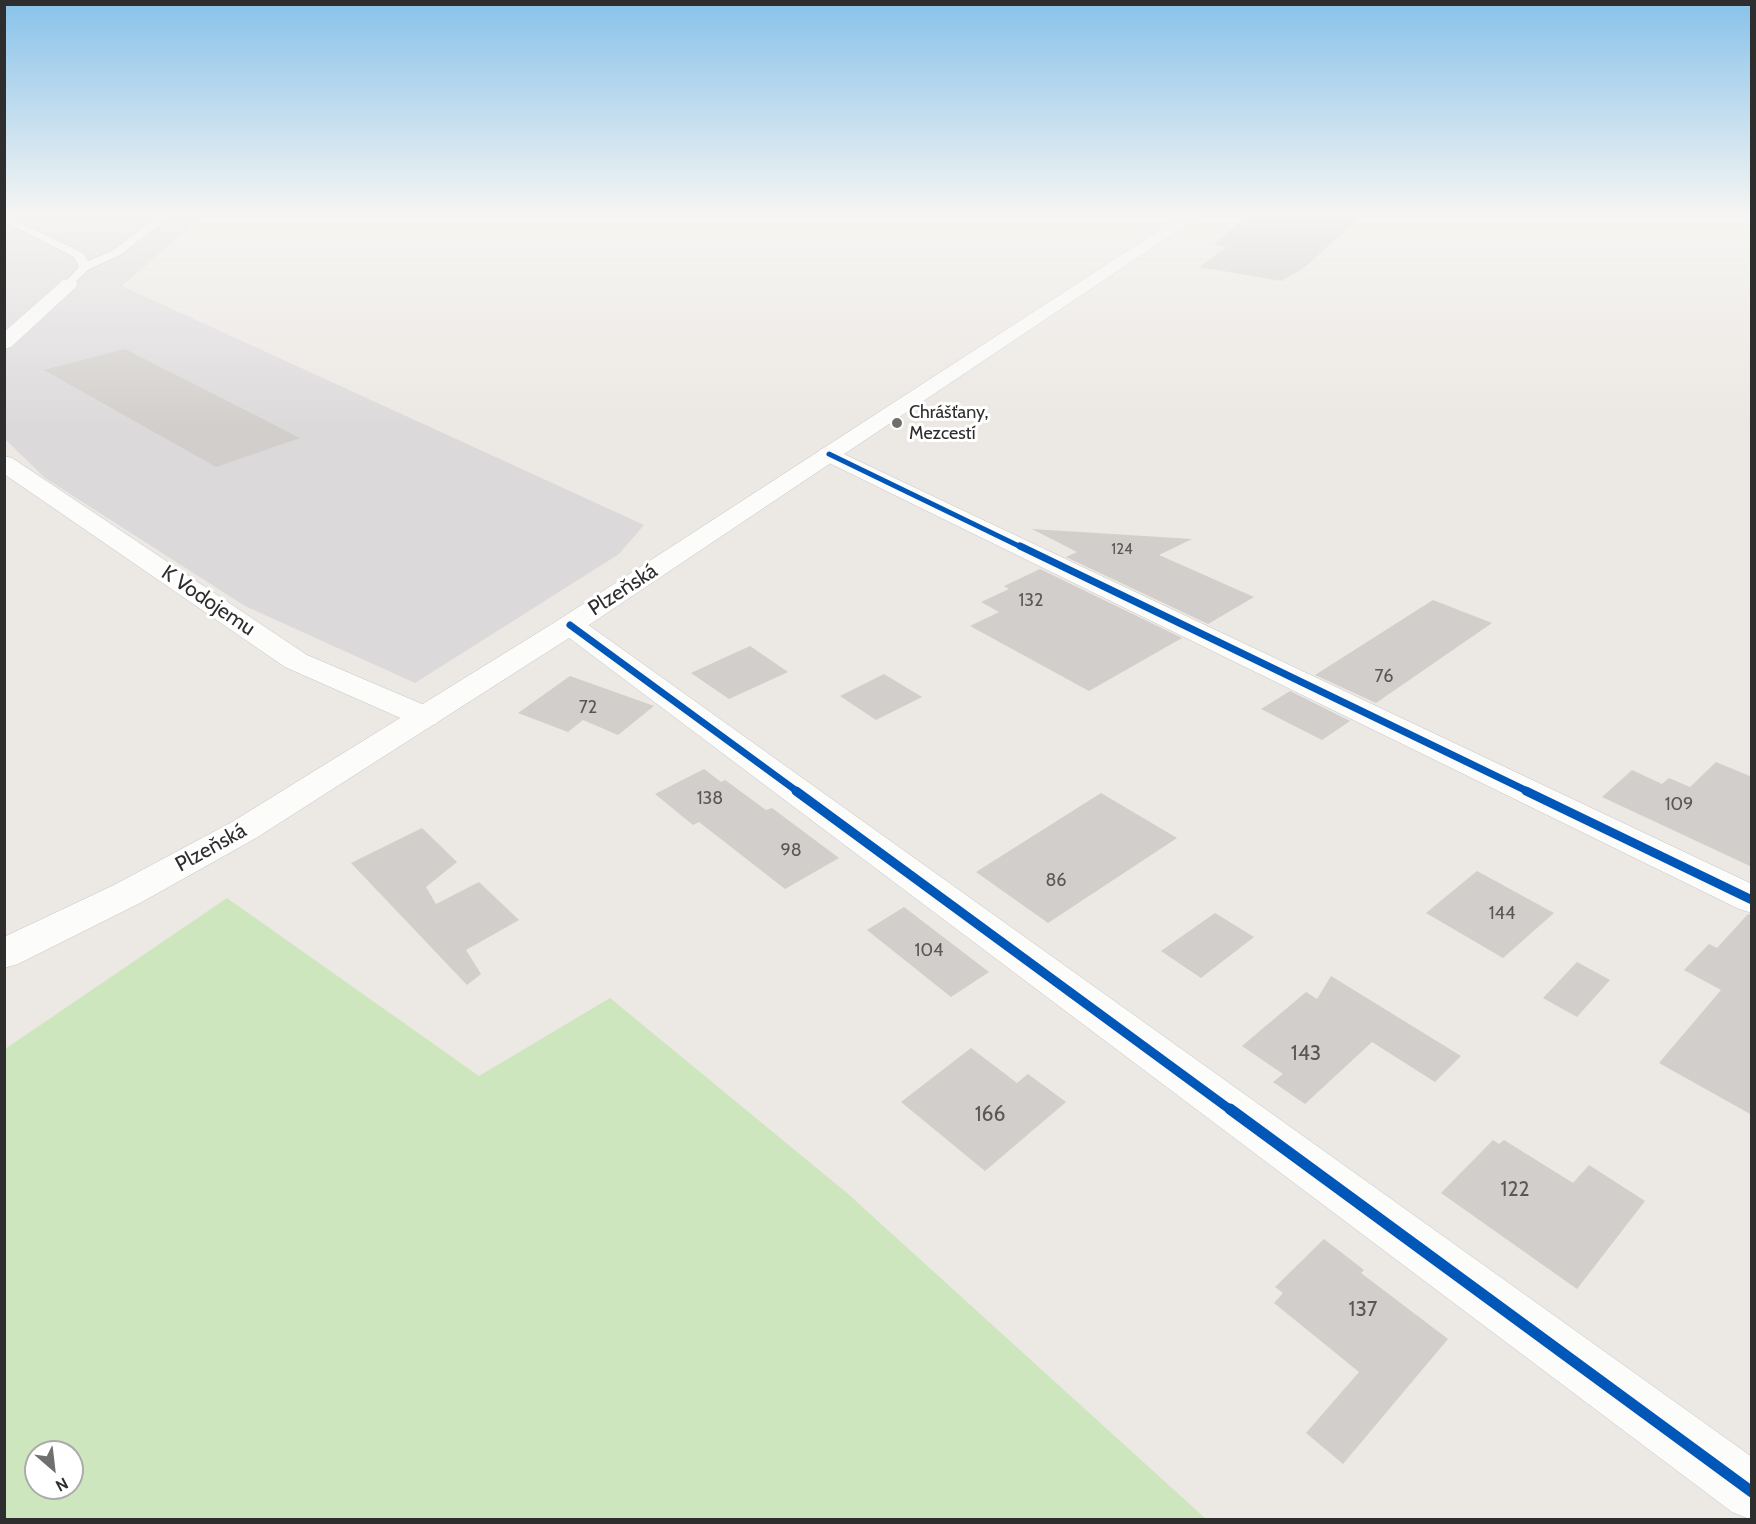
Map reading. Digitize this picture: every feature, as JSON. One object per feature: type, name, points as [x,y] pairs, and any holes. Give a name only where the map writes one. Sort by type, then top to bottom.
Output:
[{"type":"street","points":[[4,343],[67,286]]},
{"type":"street","name":"Plzeňská","points":[[4,954],[127,894],[244,830],[570,625],[1085,286]]},
{"type":"street","points":[[829,454],[1752,900]]},
{"type":"street","name":"K Vodojemu","points":[[4,463],[296,661],[425,717]]},
{"type":"street","points":[[570,625],[1752,1492]]},
{"type":"shaded area","points":[[4,286],[122,286],[644,525],[619,554],[415,683],[245,606],[45,478],[5,439]]},
{"type":"green space","points":[[227,898],[479,1076],[610,998],[847,1193],[1206,1519],[5,1519],[5,1049]]},
{"type":"building","points":[[125,349],[300,438],[216,467],[44,370]]},
{"type":"building","points":[[1032,529],[1192,539],[1159,555],[1254,597],[1208,624],[1066,557],[1077,552]]},
{"type":"building","points":[[1040,569],[1182,638],[1089,691],[970,626],[999,612],[981,602],[1009,589],[1004,586]]},
{"type":"building","points":[[1433,600],[1492,623],[1376,703],[1315,675]]},
{"type":"building","points":[[750,646],[788,672],[729,699],[691,673]]},
{"type":"building","points":[[884,674],[922,697],[876,720],[840,696]]},
{"type":"building","points":[[570,676],[654,706],[618,735],[583,720],[568,732],[518,713]]},
{"type":"building","points":[[1290,691],[1350,721],[1322,740],[1261,709]]},
{"type":"building","points":[[1716,762],[1752,777],[1752,867],[1602,797],[1632,770],[1662,784],[1669,778],[1690,787]]},
{"type":"building","points":[[704,769],[721,782],[725,780],[766,810],[772,808],[839,858],[785,889],[699,822],[693,825],[655,794]]},
{"type":"building","points":[[1101,793],[1177,838],[1048,923],[976,872]]},
{"type":"building","points":[[422,828],[457,862],[426,887],[436,904],[479,882],[519,920],[466,950],[481,974],[467,985],[351,863]]},
{"type":"building","points":[[1477,871],[1554,913],[1503,958],[1426,913]]},
{"type":"building","points":[[904,907],[989,972],[951,997],[867,930]]},
{"type":"building","points":[[1215,913],[1254,937],[1201,978],[1161,951]]},
{"type":"building","points":[[1748,914],[1752,915],[1752,1115],[1659,1063],[1721,990],[1684,970],[1709,944],[1717,948]]},
{"type":"building","points":[[1577,962],[1610,980],[1577,1017],[1543,998]]},
{"type":"building","points":[[1331,976],[1461,1056],[1435,1082],[1372,1042],[1305,1104],[1273,1082],[1283,1074],[1242,1046],[1306,992],[1317,999]]},
{"type":"building","points":[[971,1048],[1017,1083],[1028,1074],[1066,1102],[985,1171],[901,1102]]},
{"type":"building","points":[[1493,1140],[1499,1144],[1504,1140],[1573,1183],[1589,1165],[1645,1201],[1577,1289],[1441,1193]]},
{"type":"building","points":[[1324,1239],[1364,1270],[1361,1273],[1448,1339],[1343,1464],[1306,1433],[1359,1372],[1274,1303],[1283,1293],[1275,1287]]},
{"type":"cycle path","points":[[829,454],[1752,900]]},
{"type":"cycle path","points":[[570,625],[1752,1492]]},
{"type":"place","name":"Chrášťany, Mezcestí","points":[[897,423]]}]
